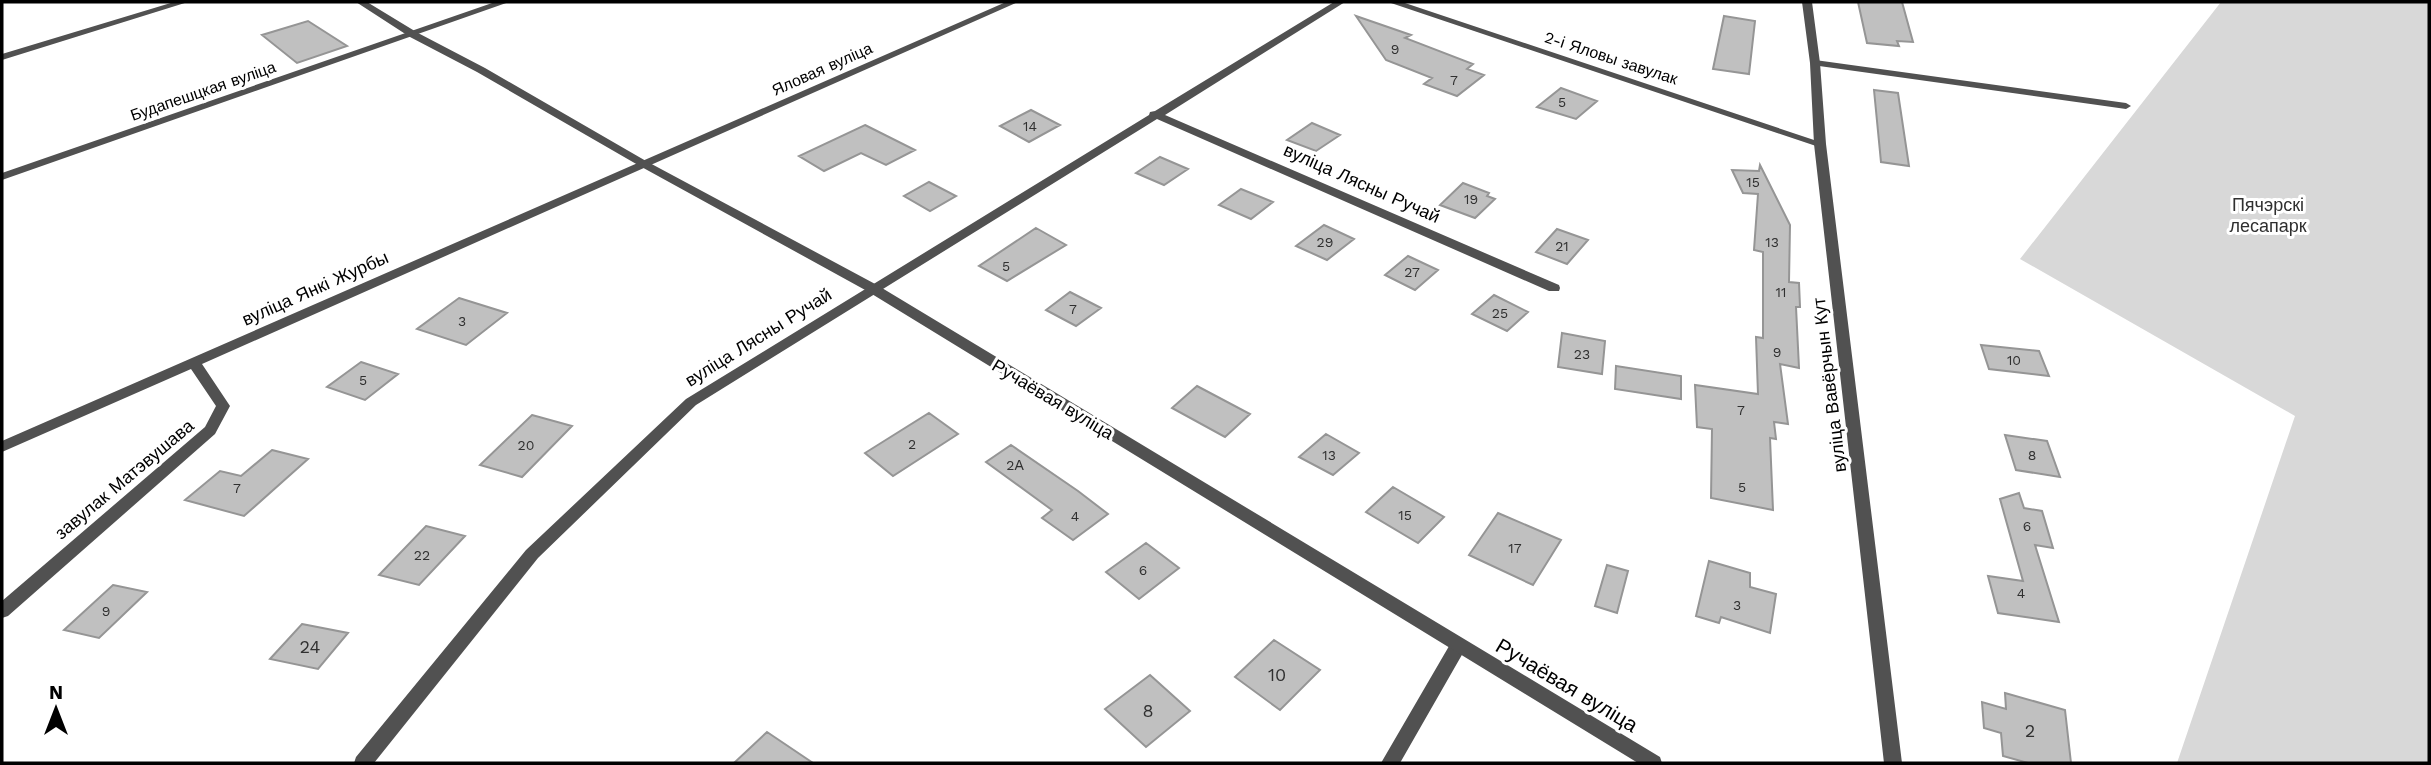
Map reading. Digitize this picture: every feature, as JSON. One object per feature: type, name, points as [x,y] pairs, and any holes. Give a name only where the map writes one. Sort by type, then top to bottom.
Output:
[{"type":"street","points":[[2,57],[183,2]]},
{"type":"street","points":[[361,2],[414,35]]},
{"type":"street","name":"Будапешцкая вуліца","points":[[2,177],[504,2]]},
{"type":"street","name":"Яловая вуліца","points":[[642,163],[1013,2]]},
{"type":"street","name":"вуліца Лясны Ручай","points":[[363,763],[532,554],[691,402],[1154,114],[1340,2]]},
{"type":"street","name":"2-і Яловы завулак","points":[[1393,2],[1820,144]]},
{"type":"street","name":"вуліца Вавёрчын Кут","points":[[1807,2],[1815,63],[1820,144],[1893,763]]},
{"type":"street","name":"Ручаёвая вуліца","points":[[414,35],[872,288],[1653,763]]},
{"type":"street","name":"вуліца Лясны Ручай","points":[[1154,114],[1554,288]]},
{"type":"street","name":"вуліца Янкі Журбы","points":[[2,447],[642,163]]},
{"type":"street","name":"завулак Матэвушава","points":[[2,611],[210,430],[223,406],[193,360]]},
{"type":"street","points":[[1390,763],[1458,646]]},
{"type":"lane","points":[[1815,63],[2126,106]]},
{"type":"green space","name":"Пячэрскі лесапарк","points":[[2221,2],[2429,2],[2429,763],[2177,763],[2295,416],[2020,259]]},
{"type":"building","points":[[1858,2],[1902,2],[1913,42],[1897,41],[1899,46],[1867,43]]},
{"type":"building","points":[[1356,16],[1411,35],[1405,38],[1473,64],[1467,69],[1484,75],[1457,96],[1424,84],[1432,78],[1386,60]]},
{"type":"building","points":[[1724,16],[1755,21],[1749,74],[1713,69]]},
{"type":"building","points":[[308,21],[347,46],[297,63],[262,35]]},
{"type":"building","points":[[1561,88],[1597,101],[1576,119],[1537,107]]},
{"type":"building","points":[[1874,90],[1898,93],[1909,166],[1881,162]]},
{"type":"building","points":[[1031,110],[1060,125],[1029,142],[1000,126]]},
{"type":"building","points":[[1312,123],[1340,135],[1316,151],[1287,140]]},
{"type":"building","points":[[865,125],[915,150],[886,165],[861,153],[824,171],[799,156]]},
{"type":"building","points":[[1160,157],[1188,169],[1164,185],[1136,173]]},
{"type":"building","points":[[1760,165],[1790,225],[1789,282],[1799,283],[1800,307],[1796,307],[1799,368],[1780,364],[1788,424],[1774,422],[1776,439],[1770,438],[1773,510],[1711,498],[1712,429],[1697,427],[1695,385],[1758,394],[1756,337],[1763,338],[1763,252],[1754,250],[1758,194],[1743,193],[1732,170],[1759,171]]},
{"type":"building","points":[[929,182],[956,196],[930,211],[904,196]]},
{"type":"building","points":[[1463,183],[1489,193],[1487,196],[1495,199],[1475,218],[1440,205]]},
{"type":"building","points":[[1241,189],[1273,202],[1251,219],[1219,205]]},
{"type":"building","points":[[1324,225],[1354,239],[1327,260],[1296,246]]},
{"type":"building","points":[[1036,228],[1066,245],[1007,281],[979,266]]},
{"type":"building","points":[[1557,229],[1588,240],[1567,264],[1536,252]]},
{"type":"building","points":[[1408,256],[1438,270],[1415,290],[1385,275]]},
{"type":"building","points":[[1070,292],[1101,308],[1076,326],[1046,310]]},
{"type":"building","points":[[1494,295],[1528,312],[1507,331],[1472,314]]},
{"type":"building","points":[[459,298],[507,313],[466,345],[417,329]]},
{"type":"building","points":[[1562,333],[1605,341],[1602,374],[1558,367]]},
{"type":"building","points":[[1981,345],[2039,351],[2049,376],[1989,369]]},
{"type":"building","points":[[361,362],[398,374],[365,400],[327,387]]},
{"type":"building","points":[[1616,366],[1681,376],[1681,399],[1615,389]]},
{"type":"building","points":[[1197,386],[1250,414],[1225,437],[1172,408]]},
{"type":"building","points":[[929,413],[958,434],[893,476],[865,453]]},
{"type":"building","points":[[532,415],[572,426],[522,477],[480,465]]},
{"type":"building","points":[[1326,434],[1359,453],[1333,475],[1299,457]]},
{"type":"building","points":[[2005,435],[2047,441],[2060,477],[2016,470]]},
{"type":"building","points":[[1011,445],[1108,514],[1073,540],[1042,518],[1052,510],[986,462]]},
{"type":"building","points":[[272,450],[308,459],[244,516],[185,500],[220,471],[241,476]]},
{"type":"building","points":[[1393,487],[1444,517],[1418,543],[1366,512]]},
{"type":"building","points":[[2019,493],[2024,508],[2042,511],[2053,548],[2035,545],[2059,622],[1998,613],[1988,576],[2023,581],[2000,499]]},
{"type":"building","points":[[1498,513],[1561,540],[1533,585],[1469,555]]},
{"type":"building","points":[[426,526],[465,536],[419,585],[379,575]]},
{"type":"building","points":[[1146,543],[1179,568],[1139,599],[1106,572]]},
{"type":"building","points":[[1709,561],[1750,573],[1750,587],[1776,594],[1770,633],[1721,617],[1719,623],[1696,616]]},
{"type":"building","points":[[1607,565],[1628,571],[1617,613],[1595,606]]},
{"type":"building","points":[[113,585],[147,592],[99,638],[64,630]]},
{"type":"building","points":[[302,624],[348,633],[318,669],[270,659]]},
{"type":"building","points":[[1274,640],[1320,670],[1280,710],[1235,677]]},
{"type":"building","points":[[1150,675],[1190,711],[1146,747],[1105,709]]},
{"type":"building","points":[[2005,693],[2065,710],[2071,763],[2028,763],[2003,756],[2001,733],[1984,728],[1982,702],[2006,709]]},
{"type":"building","points":[[767,732],[813,763],[734,763]]}]
